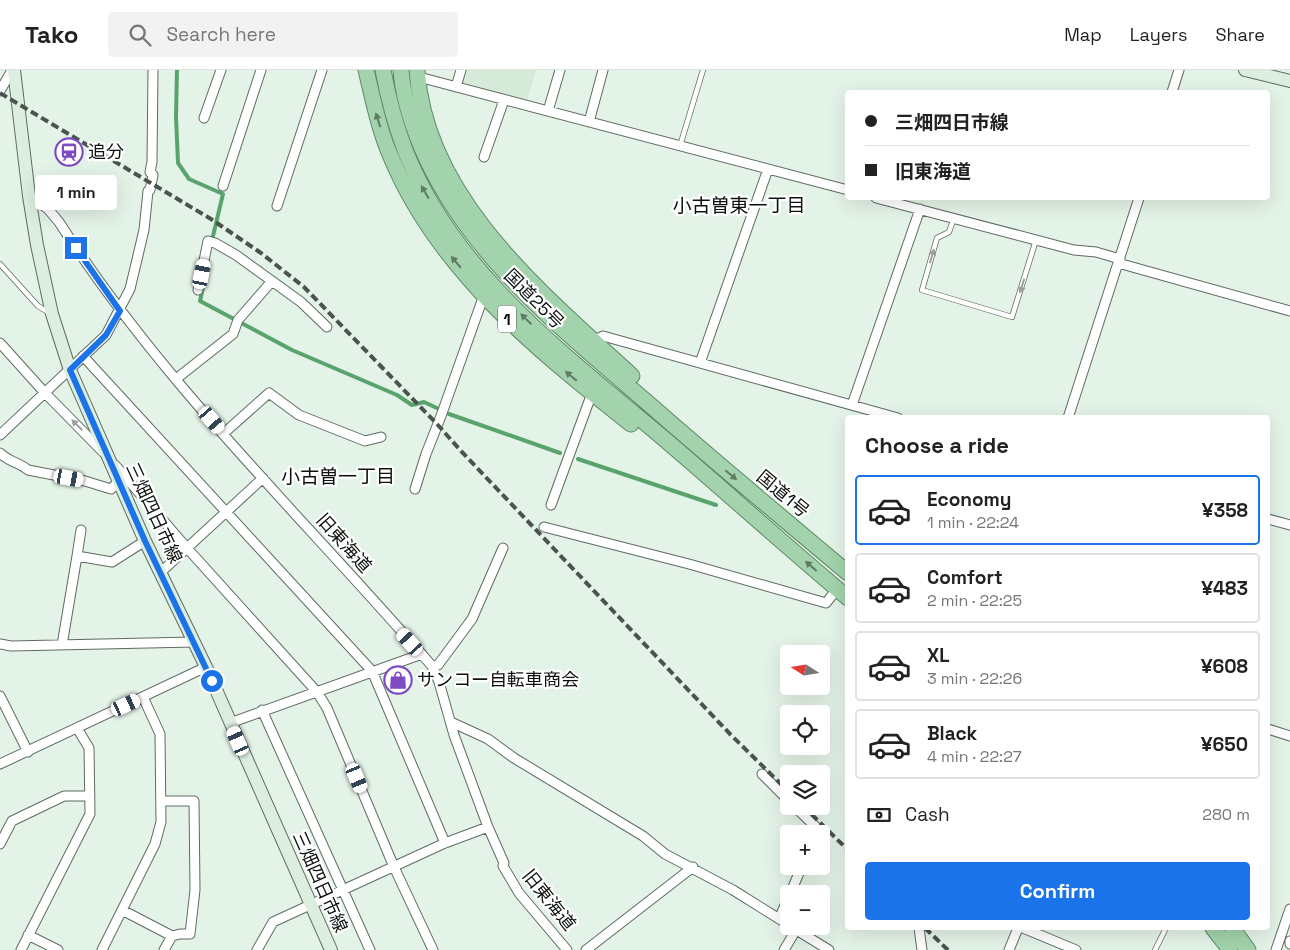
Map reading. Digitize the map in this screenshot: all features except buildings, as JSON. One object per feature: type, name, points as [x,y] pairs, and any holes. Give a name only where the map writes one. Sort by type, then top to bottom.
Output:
[{"type":"highway","name":"1","points":[[366,70],[375,110],[390,156],[416,208],[436,238],[484,295],[516,328],[592,393],[722,497],[735,499]]},
{"type":"highway","name":"国道25号","points":[[383,70],[390,108],[418,179],[438,214],[493,286],[553,345],[735,499]]},
{"type":"highway","name":"1","points":[[412,73],[440,157],[460,195],[474,215],[508,257],[593,341],[691,431],[694,443]]},
{"type":"highway","name":"国道25号","points":[[412,73],[402,84],[412,124],[439,185],[474,236],[510,279],[541,311],[694,443]]},
{"type":"highway","name":"国道1号","points":[[694,443],[845,570]]},
{"type":"highway","name":"国道1号","points":[[735,499],[842,594]]},
{"type":"highway","points":[[1215,930],[1230,950]]},
{"type":"highway","points":[[1233,930],[1248,950]]},
{"type":"main road","name":"三畑四日市線","points":[[13,70],[36,245],[52,314],[70,370],[145,541],[206,667],[332,950]]},
{"type":"main road","points":[[1245,70],[1290,81]]},
{"type":"street","points":[[0,91],[13,70]]},
{"type":"street","points":[[1,432],[106,335],[130,289],[144,230],[148,191],[152,184],[150,172],[152,162],[153,70]]},
{"type":"street","points":[[204,118],[221,70]]},
{"type":"street","points":[[223,186],[261,70]]},
{"type":"street","points":[[277,206],[322,70]]},
{"type":"street","points":[[456,87],[461,70]]},
{"type":"street","points":[[548,111],[560,70]]},
{"type":"street","points":[[589,122],[603,70]]},
{"type":"street","points":[[1173,90],[1179,70]]},
{"type":"street","points":[[412,73],[504,100],[845,189]]},
{"type":"street","points":[[484,157],[504,100]]},
{"type":"street","points":[[700,363],[768,169]]},
{"type":"street","name":"旧東海道","points":[[29,196],[48,209],[59,222],[120,311],[176,380],[432,666],[439,682],[454,735],[488,827],[504,863],[503,866],[519,893],[567,950]]},
{"type":"street","points":[[884,200],[1074,250],[1096,252],[1119,261],[1290,311]]},
{"type":"street","points":[[1069,415],[1138,200]]},
{"type":"street","points":[[852,405],[920,209]]},
{"type":"street","points":[[198,290],[208,242],[215,243],[236,255],[301,302],[327,327]]},
{"type":"street","points":[[176,380],[233,334],[237,322],[272,281]]},
{"type":"street","points":[[415,489],[484,295]]},
{"type":"street","points":[[593,341],[603,336],[887,415]]},
{"type":"street","points":[[0,343],[45,393],[108,457],[317,692],[327,708],[394,866],[433,950]]},
{"type":"street","points":[[83,356],[372,671],[445,843]]},
{"type":"street","points":[[223,434],[269,393],[299,415],[365,441],[381,438]]},
{"type":"street","points":[[551,505],[592,393]]},
{"type":"street","points":[[0,453],[6,460],[28,470],[85,481],[111,489],[119,481]]},
{"type":"street","points":[[161,572],[263,478]]},
{"type":"street","points":[[1270,520],[1290,526]]},
{"type":"street","points":[[544,527],[689,564],[826,603],[842,594]]},
{"type":"street","points":[[62,645],[81,530]]},
{"type":"street","points":[[77,556],[112,562],[145,541]]},
{"type":"street","points":[[432,666],[438,665],[472,619],[504,548]]},
{"type":"street","points":[[0,644],[11,646],[194,642]]},
{"type":"street","points":[[230,722],[422,654]]},
{"type":"street","points":[[0,764],[206,667]]},
{"type":"street","points":[[0,696],[28,752]]},
{"type":"street","points":[[102,950],[158,838],[162,801],[160,734],[143,697]]},
{"type":"street","points":[[262,710],[370,950]]},
{"type":"street","points":[[450,722],[488,739],[514,758],[643,836],[665,854],[693,867],[779,919]]},
{"type":"street","points":[[21,950],[90,814],[89,748],[77,728]]},
{"type":"street","points":[[1270,730],[1290,736]]},
{"type":"street","points":[[762,774],[780,792]]},
{"type":"street","points":[[0,844],[12,820],[64,796],[90,796]]},
{"type":"street","points":[[122,910],[172,936],[190,934],[195,890],[194,801],[162,801]]},
{"type":"street","points":[[803,815],[814,825]]},
{"type":"street","points":[[257,950],[273,922],[445,843],[488,827]]},
{"type":"street","points":[[586,950],[693,867]]},
{"type":"street","points":[[1276,950],[1290,909]]},
{"type":"street","points":[[918,930],[922,950]]},
{"type":"street","points":[[1009,950],[1017,930]]},
{"type":"street","points":[[1028,930],[1076,950]]},
{"type":"street","points":[[28,935],[58,950]]},
{"type":"street","points":[[784,950],[789,935]]},
{"type":"street","points":[[804,935],[829,950]]},
{"type":"street","points":[[164,950],[172,936]]},
{"type":"street","points":[[1050,950],[1054,940]]},
{"type":"lane","points":[[680,146],[703,70]]},
{"type":"lane","points":[[954,218],[950,232],[937,238],[922,290],[1012,318],[1036,240]]},
{"type":"lane","points":[[0,264],[38,306],[52,314]]},
{"type":"lane","points":[[1155,950],[1165,930]]},
{"type":"shaded area","points":[[465,70],[536,70],[527,101],[461,82]]},
{"type":"waterway","points":[[177,70],[176,117],[178,163],[189,179],[223,194],[213,236]]},
{"type":"waterway","points":[[204,283],[200,301],[292,350],[397,395],[412,405],[424,402],[439,409]]},
{"type":"waterway","points":[[449,414],[560,453]]},
{"type":"waterway","points":[[578,459],[716,505]]},
{"type":"railway","points":[[0,93],[211,219],[261,253],[304,287],[437,424],[731,735],[780,783]]},
{"type":"railway","points":[[812,815],[845,847]]},
{"type":"railway","points":[[927,930],[948,950]]},
{"type":"place","name":"追分","points":[[69,152]]},
{"type":"place","name":"サンコー自転車商会","points":[[398,680]]},
{"type":"district","name":"小古曽東一丁目","points":[[739,205]]},
{"type":"district","name":"小古曽一丁目","points":[[338,476]]},
{"type":"route","points":[[76,248],[120,311],[106,335],[70,370],[145,541],[212,681]]}]
